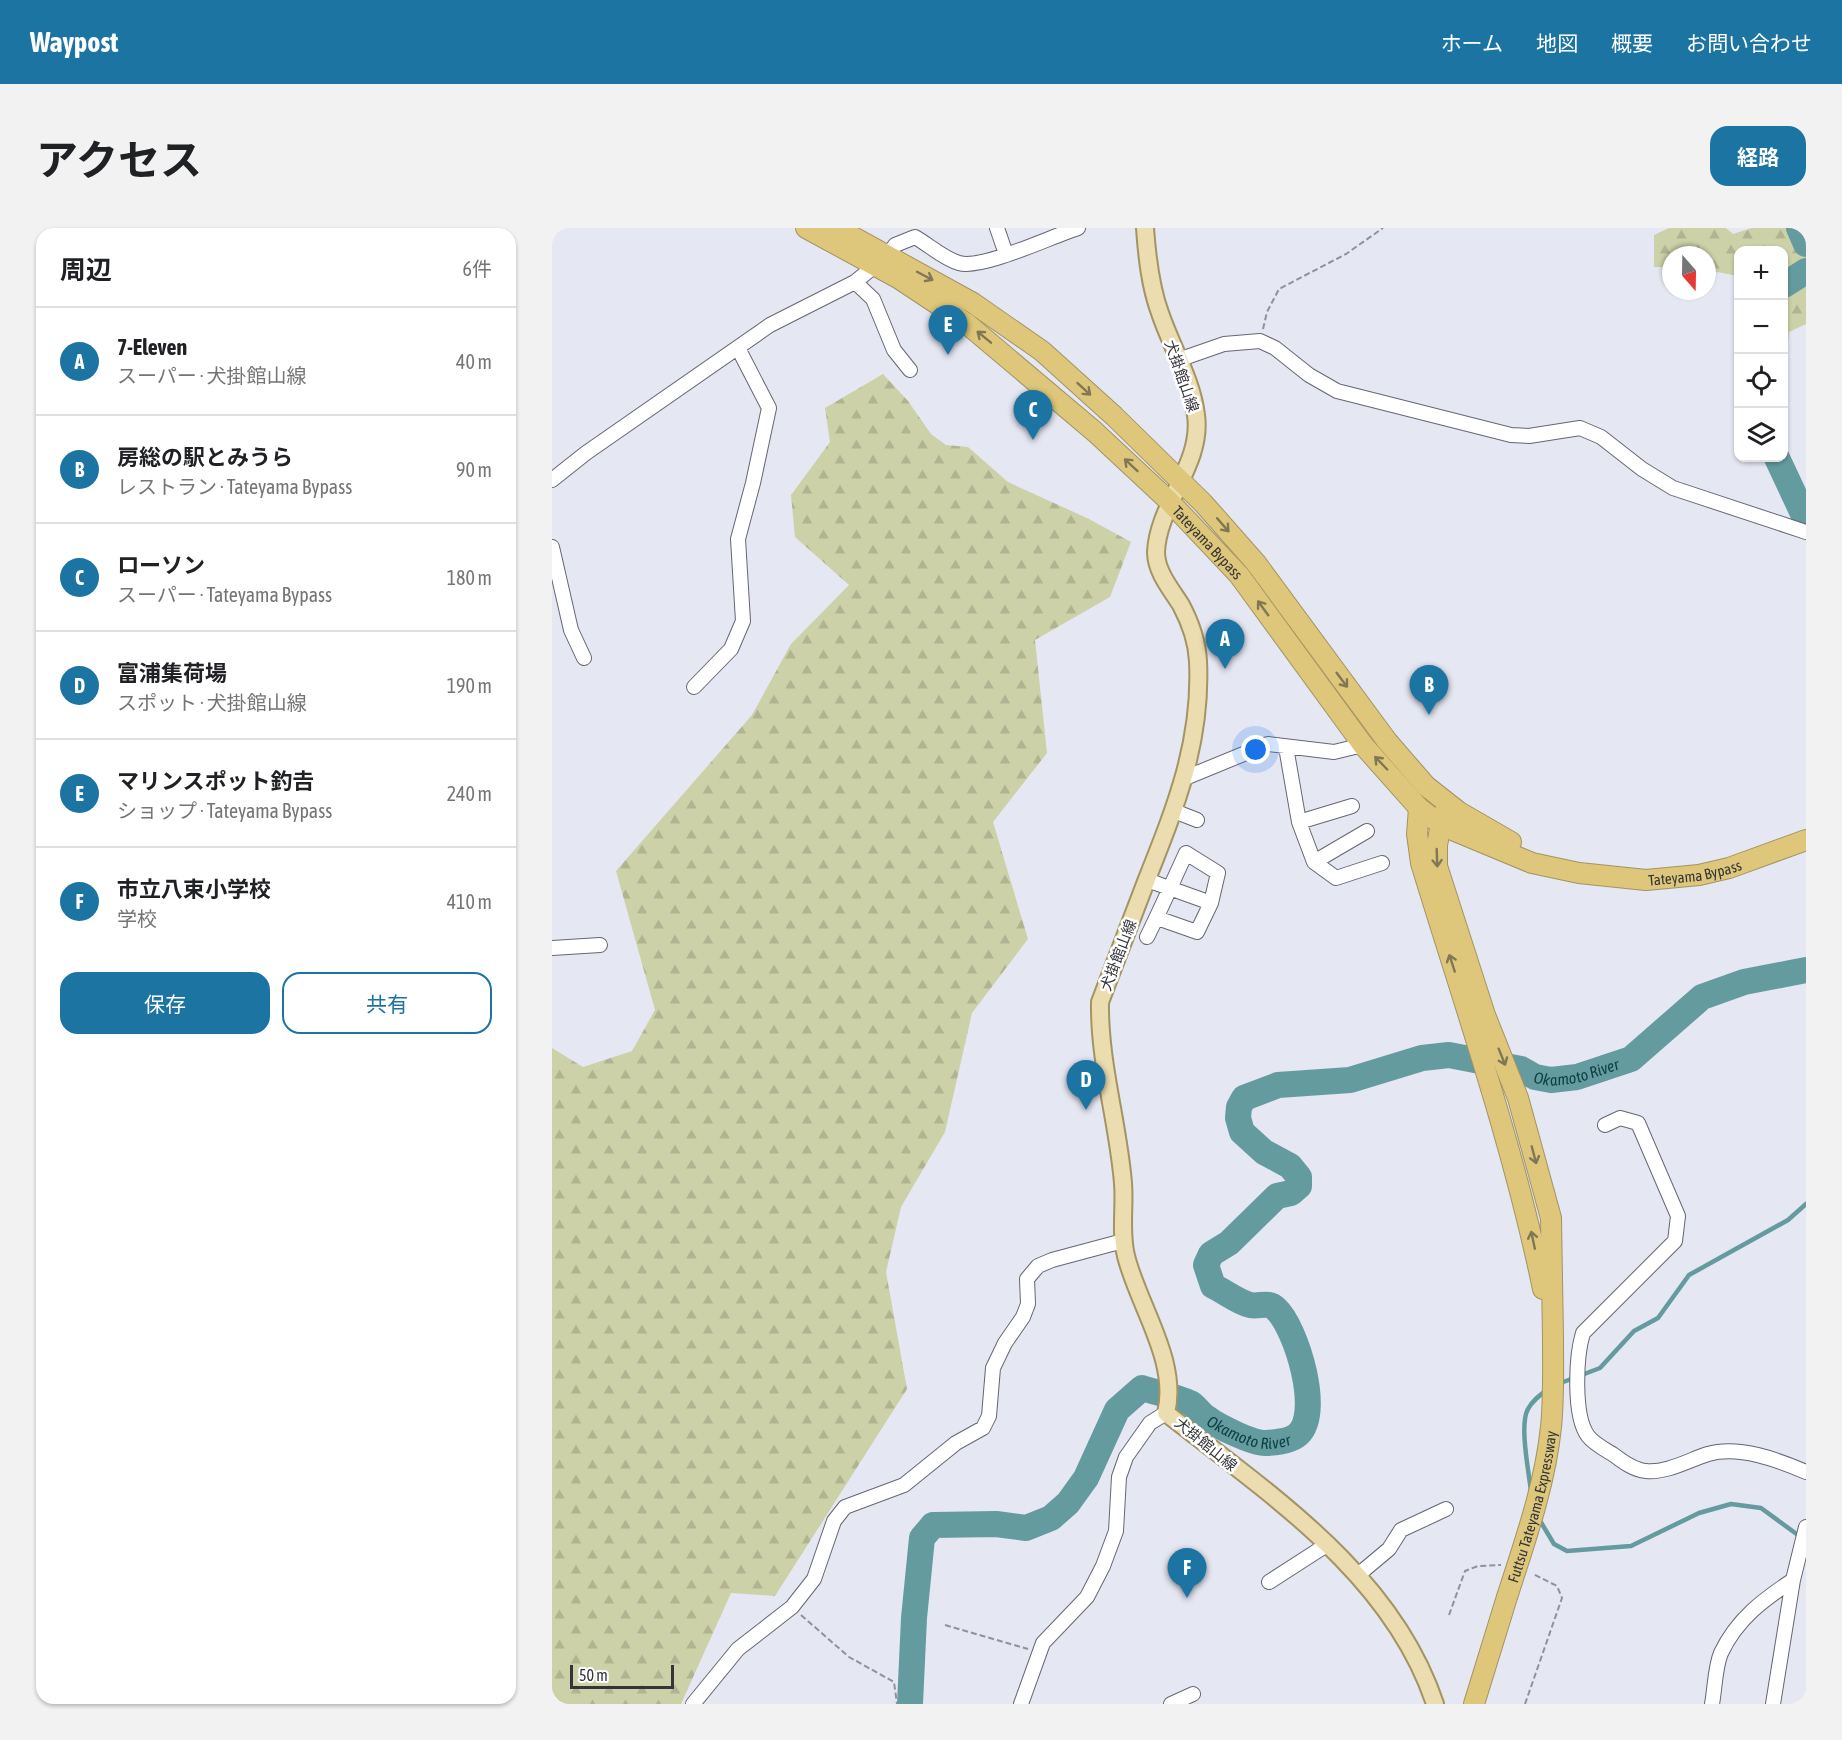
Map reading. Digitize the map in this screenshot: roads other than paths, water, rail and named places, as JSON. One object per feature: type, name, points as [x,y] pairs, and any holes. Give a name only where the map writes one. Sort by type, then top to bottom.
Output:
[{"type":"highway","name":"Tateyama Bypass","points":[[806,228],[882,260],[973,303],[1041,351],[1114,416],[1203,503],[1256,564],[1392,747],[1426,786],[1490,832],[1579,873]]},
{"type":"highway","name":"Tateyama Bypass","points":[[837,228],[966,322],[1095,432],[1169,501],[1239,575],[1363,745],[1419,808],[1443,826],[1532,863],[1579,873],[1647,880],[1699,875],[1729,868],[1806,840]]},
{"type":"highway","points":[[1554,1338],[1530,1227],[1496,1105],[1477,1017],[1437,866],[1437,845],[1443,826],[1443,800],[1419,808],[1417,834],[1421,863],[1477,1017],[1518,1098],[1551,1218],[1554,1338]]},
{"type":"highway","name":"Futtsu Tateyama Expressway","points":[[1474,1704],[1533,1516],[1547,1451],[1553,1401],[1554,1338]]},
{"type":"main road","name":"犬掛館山線","points":[[1145,228],[1148,262],[1159,310],[1194,400],[1197,418],[1193,450],[1180,482],[1169,501],[1158,534],[1156,555],[1161,573],[1192,628],[1198,657],[1198,720],[1185,778],[1174,811],[1100,1002],[1100,1038],[1117,1129],[1124,1185],[1123,1241],[1169,1381],[1167,1410],[1328,1544],[1358,1575],[1405,1639],[1419,1664],[1435,1704]]},
{"type":"street","points":[[998,228],[1006,254]]},
{"type":"street","points":[[552,480],[586,453],[770,325],[855,282],[882,260],[895,245],[915,237],[957,263],[967,265],[1006,254],[1051,232],[1078,228]]},
{"type":"street","points":[[855,282],[873,299],[894,350],[910,370]]},
{"type":"street","points":[[1178,360],[1224,344],[1260,341],[1275,348],[1309,375],[1337,392],[1511,435],[1529,436],[1580,428],[1601,437],[1642,469],[1672,488],[1806,532]]},
{"type":"street","points":[[694,687],[731,649],[743,621],[738,539],[769,408],[738,348]]},
{"type":"street","points":[[552,547],[572,630],[584,658]]},
{"type":"street","points":[[1185,778],[1268,744],[1335,752],[1363,745]]},
{"type":"street","points":[[1286,747],[1299,822],[1314,862],[1336,878],[1382,863]]},
{"type":"street","points":[[1299,822],[1352,806]]},
{"type":"street","points":[[1174,811],[1197,820]]},
{"type":"street","points":[[1314,862],[1367,831]]},
{"type":"street","points":[[1147,937],[1186,854],[1218,873],[1211,903],[1197,932],[1157,918]]},
{"type":"street","points":[[1147,880],[1211,903]]},
{"type":"street","points":[[552,948],[600,945]]},
{"type":"street","points":[[1605,1125],[1620,1118],[1638,1123],[1678,1216],[1675,1241],[1583,1333],[1578,1350],[1579,1387],[1582,1425],[1589,1438],[1624,1463],[1645,1471],[1659,1470],[1711,1453],[1742,1453],[1782,1461],[1806,1472]]},
{"type":"street","points":[[693,1704],[738,1649],[792,1607],[814,1579],[834,1521],[845,1507],[904,1485],[956,1443],[983,1428],[989,1416],[993,1368],[1005,1343],[1023,1317],[1028,1304],[1027,1279],[1038,1266],[1052,1260],[1123,1241]]},
{"type":"street","points":[[1021,1704],[1043,1643],[1087,1597],[1116,1532],[1119,1477],[1126,1457],[1150,1423],[1167,1410]]},
{"type":"street","points":[[1358,1575],[1389,1549],[1401,1530],[1446,1509]]},
{"type":"street","points":[[1773,1704],[1792,1580],[1806,1527]]},
{"type":"street","points":[[1269,1582],[1328,1544]]},
{"type":"street","points":[[1712,1704],[1720,1655],[1741,1620],[1761,1601],[1792,1580]]},
{"type":"street","points":[[1171,1704],[1193,1694]]},
{"type":"waterway","points":[[1799,228],[1806,244]]},
{"type":"waterway","name":"Okamoto River","points":[[1788,282],[1806,271]]},
{"type":"waterway","name":"Okamoto River","points":[[1779,462],[1806,520]]},
{"type":"waterway","name":"Okamoto River","points":[[910,1704],[914,1618],[922,1538],[933,1525],[996,1524],[1026,1528],[1051,1518],[1068,1503],[1086,1478],[1117,1410],[1142,1388],[1190,1403],[1218,1425],[1259,1442],[1272,1443],[1289,1439],[1296,1436],[1304,1426],[1308,1411],[1304,1372],[1292,1334],[1284,1319],[1273,1307],[1245,1304],[1213,1286],[1206,1265],[1211,1254],[1229,1243],[1277,1196],[1291,1193],[1299,1186],[1299,1177],[1290,1166],[1264,1152],[1242,1132],[1238,1118],[1239,1107],[1244,1098],[1278,1085],[1350,1080],[1422,1058],[1449,1055],[1521,1069],[1535,1077],[1551,1080],[1577,1077],[1631,1059],[1702,997],[1744,982],[1806,970]]},
{"type":"waterway","points":[[1558,1384],[1600,1368],[1634,1331],[1658,1318],[1689,1275],[1788,1220],[1806,1204]]},
{"type":"waterway","points":[[1531,1491],[1524,1437],[1525,1416],[1532,1403],[1548,1389]]},
{"type":"waterway","points":[[1539,1519],[1554,1544],[1567,1551],[1631,1546],[1699,1513],[1731,1504],[1761,1508],[1802,1538]]},
{"type":"place","name":"マリンスポット釣𠮷","points":[[948,355]]},
{"type":"place","name":"ローソン","points":[[1033,440]]},
{"type":"place","name":"7-Eleven","points":[[1225,669]]},
{"type":"place","name":"房総の駅とみうら","points":[[1429,715]]},
{"type":"place","name":"富浦集荷場","points":[[1086,1110]]},
{"type":"place","name":"市立八束小学校","points":[[1187,1598]]}]
